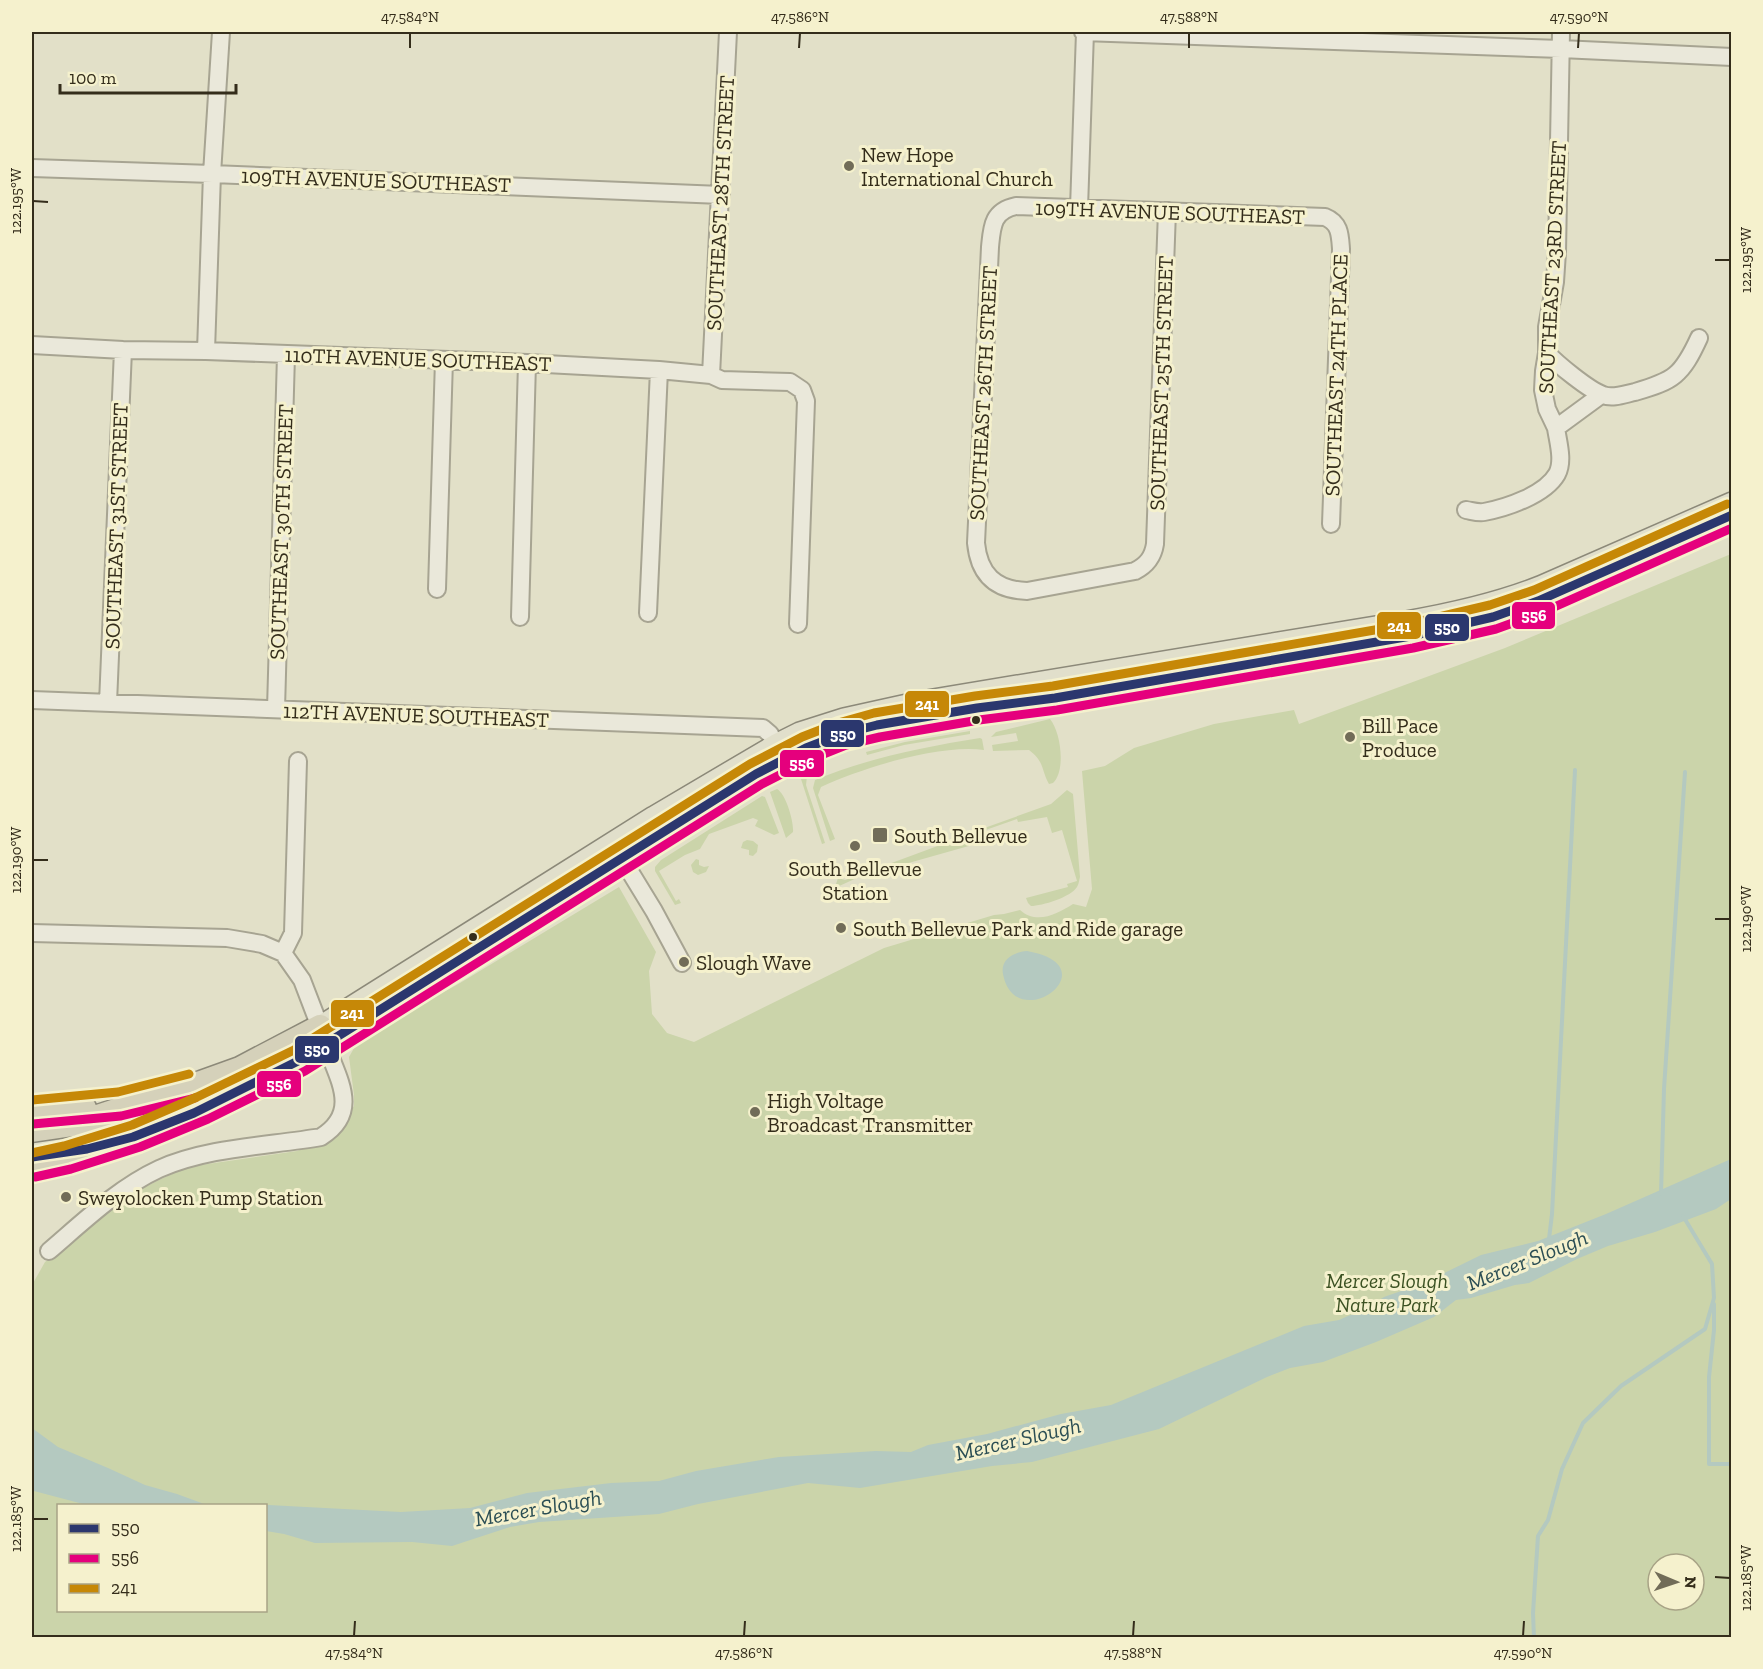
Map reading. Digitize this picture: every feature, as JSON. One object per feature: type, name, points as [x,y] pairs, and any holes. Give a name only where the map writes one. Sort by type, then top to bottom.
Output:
[{"type":"highway","points":[[32,1130],[73,1124],[98,1117],[240,1069],[323,1036]]},
{"type":"highway","points":[[32,1165],[72,1156],[133,1137],[179,1119],[238,1092],[323,1036]]},
{"type":"highway","points":[[39,1111],[120,1104],[178,1090]]},
{"type":"highway","points":[[32,1157],[87,1149],[133,1137]]},
{"type":"main road","points":[[323,1036],[779,752],[800,733],[868,712],[1448,615],[1493,603],[1551,582],[1731,503]]},
{"type":"main road","points":[[779,752],[806,748],[842,734],[877,725],[1063,696],[1411,636],[1483,620],[1538,601],[1731,515]]},
{"type":"main road","points":[[1063,696],[1090,678],[1104,672]]},
{"type":"main road","points":[[323,1036],[402,976],[617,851]]},
{"type":"street","points":[[206,351],[212,174],[221,32]]},
{"type":"street","name":"SOUTHEAST 28TH STREET","points":[[711,375],[728,32]]},
{"type":"street","points":[[1079,208],[1084,32],[1200,33],[1731,57]]},
{"type":"street","name":"SOUTHEAST 23RD STREET","points":[[1466,510],[1482,512],[1513,504],[1532,496],[1550,483],[1558,472],[1560,459],[1556,428],[1547,409],[1543,390],[1547,327],[1555,282],[1557,252],[1561,32]]},
{"type":"street","name":"109TH AVENUE SOUTHEAST","points":[[32,168],[720,195]]},
{"type":"street","name":"109TH AVENUE SOUTHEAST","points":[[1000,212],[1016,206],[1325,217],[1334,221],[1338,227]]},
{"type":"street","name":"SOUTHEAST 25TH STREET","points":[[985,574],[1006,588],[1027,591],[1135,571],[1143,568],[1153,554],[1167,211]]},
{"type":"street","name":"SOUTHEAST 26TH STREET","points":[[985,574],[977,555],[977,531],[990,247],[992,229],[1000,212]]},
{"type":"street","name":"SOUTHEAST 24TH PLACE","points":[[1331,524],[1341,249],[1338,227]]},
{"type":"street","points":[[1547,353],[1557,364],[1601,395],[1610,397],[1671,380],[1680,372],[1699,338]]},
{"type":"street","name":"110TH AVENUE SOUTHEAST","points":[[32,345],[527,363],[659,370],[711,375],[722,380],[789,382],[802,390],[806,401],[798,624]]},
{"type":"street","name":"SOUTHEAST 31ST STREET","points":[[108,703],[123,350]]},
{"type":"street","name":"SOUTHEAST 30TH STREET","points":[[276,709],[286,355]]},
{"type":"street","points":[[437,589],[444,360]]},
{"type":"street","points":[[520,617],[527,363]]},
{"type":"street","points":[[648,613],[659,370]]},
{"type":"street","name":"SOUTHEAST 23RD STREET","points":[[1556,428],[1601,395]]},
{"type":"street","name":"112TH AVENUE SOUTHEAST","points":[[32,700],[763,728],[770,734],[779,752]]},
{"type":"street","points":[[282,953],[293,933],[298,761]]},
{"type":"street","points":[[617,851],[654,911],[682,963]]},
{"type":"street","points":[[32,933],[227,938],[262,944],[282,953],[302,980],[344,1098],[340,1120],[331,1131],[321,1137],[246,1147],[202,1156],[160,1169],[131,1185],[106,1203],[49,1251]]},
{"type":"green space","name":"Mercer Slough Nature Park","points":[[1731,554],[1731,1637],[32,1638],[32,1285],[45,1262],[124,1198],[187,1167],[297,1151],[329,1138],[343,1125],[354,1106],[349,1057],[358,1041],[460,983],[619,887],[656,952],[649,971],[652,1014],[667,1033],[694,1042],[884,948],[994,915],[1020,910],[1033,917],[1040,917],[1054,914],[1073,904],[1086,907],[1092,889],[1082,771],[1105,766],[1134,748],[1214,724],[1294,710],[1299,724],[1505,648]]},
{"type":"green space","points":[[1035,714],[1042,715],[973,727],[973,724]]},
{"type":"green space","points":[[1050,719],[1057,733],[1061,761],[1060,770],[1053,783],[1049,784],[1040,762],[1029,750],[993,751],[992,745],[1018,741],[1016,733],[991,737],[996,732]]},
{"type":"green space","points":[[970,731],[970,734],[904,745],[867,755],[866,752],[905,742]]},
{"type":"green space","points":[[980,738],[984,750],[966,749],[923,754],[857,772],[821,787],[818,795],[835,839],[830,841],[813,788],[815,780],[855,765],[896,754]]},
{"type":"green space","points":[[807,776],[806,785],[825,843],[822,844],[801,779]]},
{"type":"green space","points":[[777,789],[786,802],[792,822],[793,832],[786,838],[770,792]]},
{"type":"green space","points":[[1067,790],[1073,794],[1080,877],[1078,885],[1074,891],[1063,897],[1049,903],[1031,906],[1026,898],[1068,887],[1067,884],[1077,881],[1062,830],[1052,833],[1047,817],[1018,822],[1017,819],[977,833],[976,831],[1051,804]]},
{"type":"green space","points":[[762,796],[765,797],[779,833],[774,835],[755,826],[758,820],[753,818],[709,834],[700,849],[685,855],[659,871],[676,901],[679,899],[681,903],[675,905],[655,871],[655,867],[661,860]]},
{"type":"green space","points":[[970,834],[973,840],[989,834],[990,840],[859,877],[837,887],[838,878],[845,880],[851,878]]},
{"type":"green space","points":[[747,840],[758,845],[757,852],[753,856],[749,855],[749,850],[741,848],[743,842]]},
{"type":"green space","points":[[696,859],[699,860],[699,865],[709,866],[706,872],[698,875],[693,872],[691,865]]},
{"type":"water","points":[[1027,951],[1051,959],[1061,970],[1060,982],[1052,992],[1039,999],[1024,1000],[1011,992],[1003,974],[1004,964],[1009,957]]},
{"type":"water","name":"Mercer Slough","points":[[1731,1159],[1731,1199],[1716,1209],[1655,1232],[1608,1246],[1529,1283],[1456,1300],[1434,1317],[1323,1362],[1290,1368],[1267,1377],[1159,1429],[1032,1462],[992,1466],[860,1488],[808,1483],[698,1504],[659,1514],[539,1522],[510,1527],[452,1546],[412,1542],[315,1543],[267,1531],[267,1505],[401,1512],[470,1508],[527,1493],[611,1483],[659,1481],[696,1471],[779,1457],[876,1451],[911,1452],[928,1445],[987,1434],[1061,1414],[1111,1405],[1304,1326],[1339,1320],[1362,1311],[1384,1297],[1424,1283],[1481,1255],[1538,1241]]},
{"type":"water","points":[[32,1428],[58,1447],[145,1485],[204,1504],[83,1504],[34,1491],[32,1488]]},
{"type":"waterway","points":[[1549,1239],[1575,770]]},
{"type":"waterway","points":[[1661,1194],[1664,1089],[1685,772]]},
{"type":"waterway","points":[[1534,1638],[1533,1613],[1538,1536],[1548,1520],[1562,1469],[1583,1423],[1621,1386],[1705,1329],[1714,1298],[1712,1264],[1683,1216]]},
{"type":"waterway","points":[[1714,1304],[1709,1377],[1709,1464],[1732,1464]]},
{"type":"transit line","name":"241","points":[[32,1153],[64,1146],[132,1125],[197,1097],[294,1050],[750,764],[802,737],[838,723],[874,713],[1053,686],[1409,624],[1490,605],[1534,590],[1727,504]]},
{"type":"transit line","name":"550","points":[[32,1157],[87,1149],[133,1137],[194,1113],[300,1060],[756,774],[806,748],[842,734],[877,725],[977,708],[1055,698],[1411,636],[1493,617],[1538,601],[1732,515]]},
{"type":"transit line","name":"556","points":[[35,1177],[71,1169],[140,1147],[208,1119],[305,1071],[762,784],[811,759],[846,745],[979,720],[1057,710],[1413,648],[1496,629],[1543,612],[1732,528]]},
{"type":"transit line","name":"241","points":[[32,1100],[118,1092],[189,1074]]},
{"type":"transit line","name":"556","points":[[33,1124],[121,1116],[195,1098]]},
{"type":"place","name":"New Hope International Church","points":[[849,166]]},
{"type":"place","name":"Bill Pace Produce","points":[[1350,737]]},
{"type":"place","name":"South Bellevue","points":[[880,835]]},
{"type":"place","name":"South Bellevue Station","points":[[855,846]]},
{"type":"place","name":"South Bellevue Park and Ride garage","points":[[841,928]]},
{"type":"place","name":"Slough Wave","points":[[684,962]]},
{"type":"place","name":"High Voltage Broadcast Transmitter","points":[[755,1112]]},
{"type":"place","name":"Sweyolocken Pump Station","points":[[66,1197]]}]
